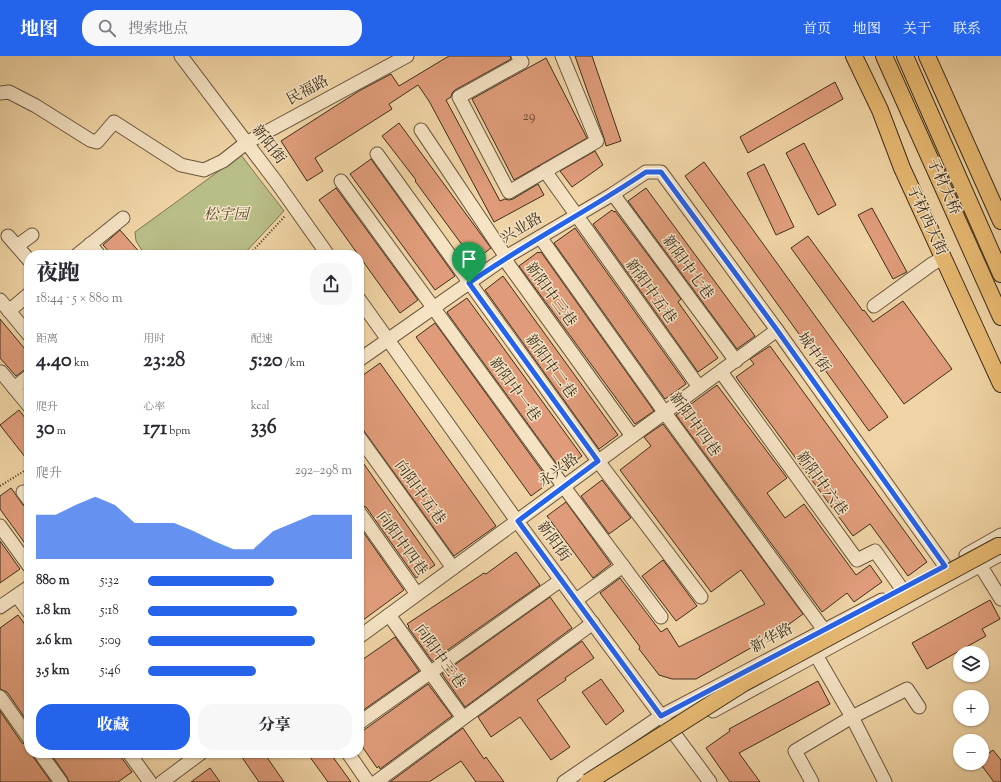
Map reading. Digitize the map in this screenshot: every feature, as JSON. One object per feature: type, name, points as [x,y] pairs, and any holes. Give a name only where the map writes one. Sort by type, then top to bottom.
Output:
[{"type":"main road","name":"子材西大街","points":[[854,56],[880,110],[902,168],[1001,384]]},
{"type":"main road","name":"子材大桥","points":[[884,56],[1001,318]]},
{"type":"main road","name":"子材大桥","points":[[905,56],[1001,274]]},
{"type":"main road","points":[[927,56],[1001,221]]},
{"type":"main road","points":[[588,782],[744,683],[998,546],[1001,546]]},
{"type":"street","name":"新阳街","points":[[181,56],[324,250]]},
{"type":"street","name":"民福路","points":[[0,93],[9,92],[36,106],[90,140],[96,142],[114,122],[182,165],[204,170],[223,161],[246,143],[407,56]]},
{"type":"street","points":[[524,58],[459,97],[510,192],[598,140],[562,56]]},
{"type":"street","name":"新阳中三巷","points":[[421,130],[506,257],[508,264],[632,436]]},
{"type":"street","name":"新阳中二巷","points":[[377,154],[598,461],[701,597]]},
{"type":"street","name":"新阳中五巷","points":[[545,171],[699,387]]},
{"type":"street","name":"兴业路","points":[[364,357],[506,257],[613,194],[646,172]]},
{"type":"street","name":"城中街","points":[[646,172],[661,172],[777,330],[945,566]]},
{"type":"street","name":"新阳中一巷","points":[[341,181],[564,487],[661,617]]},
{"type":"street","name":"新阳中七巷","points":[[613,194],[736,361]]},
{"type":"street","points":[[83,250],[123,218]]},
{"type":"street","points":[[17,246],[32,234]]},
{"type":"street","points":[[8,236],[24,254]]},
{"type":"street","name":"新阳中四巷","points":[[540,237],[665,413],[824,630]]},
{"type":"street","points":[[90,244],[95,250]]},
{"type":"street","points":[[874,306],[932,264],[943,258]]},
{"type":"street","points":[[9,310],[24,298]]},
{"type":"street","points":[[0,300],[24,329]]},
{"type":"street","name":"新阳街","points":[[364,306],[518,521],[710,782]]},
{"type":"street","name":"永兴路","points":[[364,632],[777,330]]},
{"type":"street","points":[[1,372],[24,400]]},
{"type":"street","name":"新阳中六巷","points":[[721,372],[856,560],[875,551],[902,589]]},
{"type":"street","points":[[14,388],[24,380]]},
{"type":"street","name":"向阳中五巷","points":[[364,444],[453,568]]},
{"type":"street","name":"向阳中四巷","points":[[364,519],[418,594]]},
{"type":"street","points":[[0,526],[24,559]]},
{"type":"street","name":"新华路","points":[[564,782],[661,716],[1001,535]]},
{"type":"street","points":[[600,782],[673,732],[1001,554]]},
{"type":"street","points":[[980,565],[1001,599]]},
{"type":"street","points":[[576,600],[623,566]]},
{"type":"street","points":[[364,719],[561,580]]},
{"type":"street","points":[[6,600],[24,590]]},
{"type":"street","points":[[6,600],[24,609]]},
{"type":"street","name":"向阳中三巷","points":[[389,615],[463,718]]},
{"type":"street","points":[[376,782],[593,623]]},
{"type":"street","points":[[816,655],[852,717],[885,782]]},
{"type":"street","points":[[812,782],[796,751],[852,717],[907,689],[919,708]]},
{"type":"street","points":[[0,698],[24,731]]},
{"type":"street","points":[[44,758],[61,782]]},
{"type":"street","points":[[133,758],[150,782]]},
{"type":"street","points":[[168,780],[195,758]]},
{"type":"street","points":[[351,758],[368,782]]},
{"type":"path","points":[[254,250],[294,207]]},
{"type":"path","points":[[0,486],[24,471]]},
{"type":"green space","name":"松宇园","points":[[241,155],[284,211],[248,250],[142,250],[136,241],[135,232]]},
{"type":"building","points":[[449,56],[510,56],[511,59],[455,90],[451,97],[446,100],[500,201],[505,199],[513,199],[538,184],[544,195],[494,222],[429,101],[418,85],[389,104],[392,109],[315,158],[323,171],[307,181],[281,141],[359,91],[391,74],[399,86]]},
{"type":"building","points":[[575,56],[592,56],[621,141],[606,146]]},
{"type":"building","points":[[546,58],[587,138],[514,180],[472,99]]},
{"type":"building","points":[[835,82],[843,99],[748,153],[740,137]]},
{"type":"building","points":[[399,123],[491,248],[474,261],[415,181],[416,180],[382,136]]},
{"type":"building","points":[[804,143],[836,205],[818,215],[786,153]]},
{"type":"building","points":[[595,151],[603,165],[572,187],[560,171]]},
{"type":"building","points":[[371,159],[455,276],[435,290],[350,174]]},
{"type":"building","points":[[704,162],[888,417],[869,431],[685,176]]},
{"type":"building","points":[[764,164],[794,227],[776,235],[747,173]]},
{"type":"building","points":[[336,188],[418,300],[400,313],[364,263],[364,250],[355,250],[319,200]]},
{"type":"building","points":[[646,188],[755,336],[737,349],[628,201]]},
{"type":"building","points":[[872,208],[907,272],[893,279],[858,215]]},
{"type":"building","points":[[612,210],[614,212],[615,211],[681,299],[678,302],[718,358],[698,372],[593,224]]},
{"type":"building","points":[[575,228],[685,382],[686,384],[665,399],[554,243]]},
{"type":"building","points":[[120,230],[138,250],[108,250],[103,245]]},
{"type":"building","points":[[808,236],[863,311],[864,310],[873,322],[903,301],[952,369],[904,404],[791,248]]},
{"type":"building","points":[[538,252],[541,252],[654,411],[635,424],[519,266]]},
{"type":"building","points":[[503,276],[618,435],[599,449],[485,290]]},
{"type":"building","points":[[467,298],[582,456],[562,471],[448,314],[447,312]]},
{"type":"building","points":[[0,319],[24,348],[24,370],[16,376],[0,358]]},
{"type":"building","points":[[435,323],[550,482],[531,496],[416,337]]},
{"type":"building","points":[[770,346],[927,562],[908,576],[870,524],[853,536],[736,377],[754,364],[750,359]]},
{"type":"building","points":[[380,363],[496,526],[454,556],[364,431],[364,374]]},
{"type":"building","points":[[717,385],[787,478],[767,493],[785,518],[804,504],[856,575],[870,565],[882,582],[854,602],[847,593],[822,612],[676,415]]},
{"type":"building","points":[[19,410],[24,416],[24,456],[0,425]]},
{"type":"building","points":[[663,424],[803,614],[777,633],[696,679],[672,679],[659,675],[600,593],[620,578],[661,632],[667,628],[679,647],[765,604],[741,570],[711,592],[620,470],[651,446],[644,437]]},
{"type":"building","points":[[364,464],[435,565],[416,578],[364,506]]},
{"type":"building","points":[[602,480],[631,518],[609,534],[581,496]]},
{"type":"building","points":[[11,488],[24,506],[24,542],[0,509],[0,496]]},
{"type":"building","points":[[566,502],[611,564],[593,578],[547,516]]},
{"type":"building","points":[[364,533],[404,590],[364,619]]},
{"type":"building","points":[[0,541],[20,569],[0,583]]},
{"type":"building","points":[[516,552],[540,585],[432,661],[407,624],[484,573],[486,574]]},
{"type":"building","points":[[663,560],[697,606],[676,621],[642,576]]},
{"type":"building","points":[[550,597],[572,628],[465,707],[442,674]]},
{"type":"building","points":[[990,600],[1000,619],[982,629],[986,636],[968,646],[953,646],[953,654],[927,669],[912,643]]},
{"type":"building","points":[[18,615],[24,623],[24,717],[7,692],[0,689],[0,628]]},
{"type":"building","points":[[395,637],[419,671],[364,710],[364,659]]},
{"type":"building","points":[[582,641],[594,658],[537,700],[570,747],[551,760],[520,717],[491,737],[478,717]]},
{"type":"building","points":[[601,679],[624,711],[606,725],[582,692]]},
{"type":"building","points":[[818,681],[830,704],[739,753],[760,782],[730,782],[706,748],[730,731],[729,729]]},
{"type":"building","points":[[428,684],[452,716],[380,769],[379,766],[377,768],[364,749],[364,730]]},
{"type":"building","points":[[0,711],[24,744],[24,758],[34,758],[51,782],[0,782]]},
{"type":"building","points":[[463,728],[484,759],[486,757],[504,782],[476,782],[461,761],[429,782],[390,782]]},
{"type":"building","points":[[993,750],[1001,760],[1001,782],[994,782],[985,770],[989,770],[989,753]]},
{"type":"building","points":[[54,758],[122,758],[132,772],[118,782],[69,782]]},
{"type":"building","points":[[242,758],[267,758],[284,782],[259,782]]},
{"type":"building","points":[[311,758],[334,758],[351,782],[328,782]]},
{"type":"building","points":[[210,768],[220,782],[191,782]]},
{"type":"route","points":[[646,172],[661,172],[777,330],[945,566],[661,716],[518,521],[598,461],[469,283],[506,257],[613,194],[646,172]]}]
